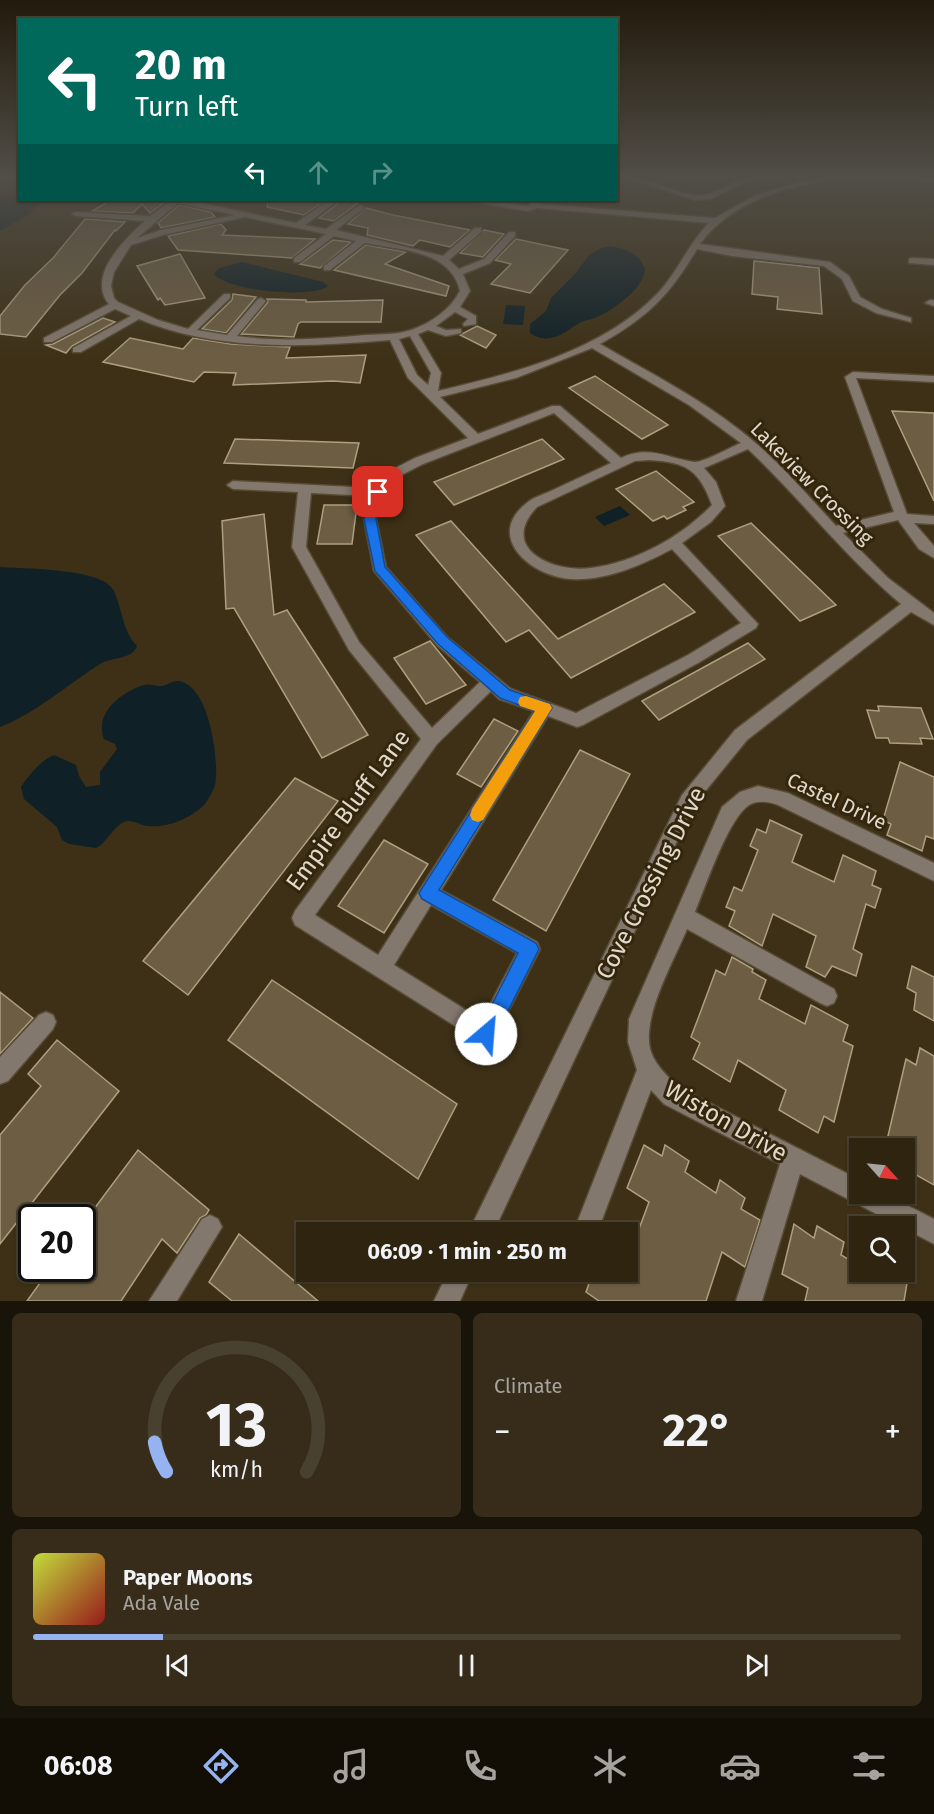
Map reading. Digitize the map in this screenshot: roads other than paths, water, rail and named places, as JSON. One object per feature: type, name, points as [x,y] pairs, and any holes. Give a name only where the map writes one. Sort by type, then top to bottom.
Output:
[{"type":"street","points":[[132,239],[107,274],[109,298],[115,304],[138,316],[190,332],[230,338],[298,342],[393,336],[413,333],[429,326],[455,309],[465,291],[459,272],[445,260],[364,239],[327,268]]},
{"type":"street","points":[[126,245],[144,239]]},
{"type":"street","points":[[297,260],[323,239]]},
{"type":"street","points":[[445,260],[468,239]]},
{"type":"street","points":[[459,272],[487,261],[508,239]]},
{"type":"street","points":[[431,396],[496,381],[549,364],[594,345],[656,301],[675,279],[701,239]]},
{"type":"street","points":[[695,246],[732,253],[827,264],[846,278],[856,299],[879,311],[908,320]]},
{"type":"street","points":[[912,261],[934,262]]},
{"type":"street","points":[[190,332],[226,296]]},
{"type":"street","points":[[230,338],[261,301]]},
{"type":"street","points":[[48,340],[115,304]]},
{"type":"street","points":[[455,309],[473,318],[473,322],[468,324]]},
{"type":"street","points":[[77,351],[138,316]]},
{"type":"street","points":[[429,326],[443,333],[451,334],[457,331]]},
{"type":"street","points":[[413,333],[436,373],[431,396]]},
{"type":"street","points":[[393,336],[412,376],[476,439]]},
{"type":"street","name":"Lakeview Crossing","points":[[594,345],[666,387],[748,444],[881,581],[934,620]]},
{"type":"street","points":[[934,379],[853,375],[850,377],[902,517],[924,546],[934,553]]},
{"type":"street","points":[[620,464],[556,408],[419,461],[380,481],[370,519],[379,568],[442,641],[505,694],[577,720],[693,659],[751,624],[673,542]]},
{"type":"street","points":[[696,467],[748,444]]},
{"type":"street","points":[[646,455],[664,457],[696,467],[710,482],[719,506],[711,516],[673,542],[622,566],[594,574],[568,574],[531,558],[518,543],[514,531],[521,513],[527,508],[620,464],[646,455]]},
{"type":"street","points":[[233,485],[378,492]]},
{"type":"street","points":[[305,488],[299,547],[354,646],[430,739]]},
{"type":"street","points":[[834,531],[902,517],[934,520]]},
{"type":"street","name":"Cove Crossing Drive","points":[[485,1222],[688,800],[741,735],[911,604]]},
{"type":"street","name":"Empire Bluff Lane","points":[[428,893],[530,949],[486,1034],[302,918],[430,739],[491,682]]},
{"type":"street","points":[[381,968],[545,708]]},
{"type":"street","name":"Castel Drive","points":[[682,916],[728,813],[738,801],[748,795],[771,795],[782,798],[934,872]]},
{"type":"street","points":[[682,916],[827,996]]},
{"type":"street","name":"Wiston Drive","points":[[682,916],[639,1019],[636,1036],[640,1055],[648,1070],[660,1086],[672,1096],[849,1188]]},
{"type":"street","points":[[0,1073],[46,1022]]},
{"type":"street","points":[[589,1222],[648,1070]]},
{"type":"street","points":[[749,1301],[793,1159]]},
{"type":"street","name":"Wiston Drive","points":[[879,1204],[934,1232]]},
{"type":"street","points":[[162,1301],[210,1227]]},
{"type":"street","points":[[447,1301],[456,1282]]}]
